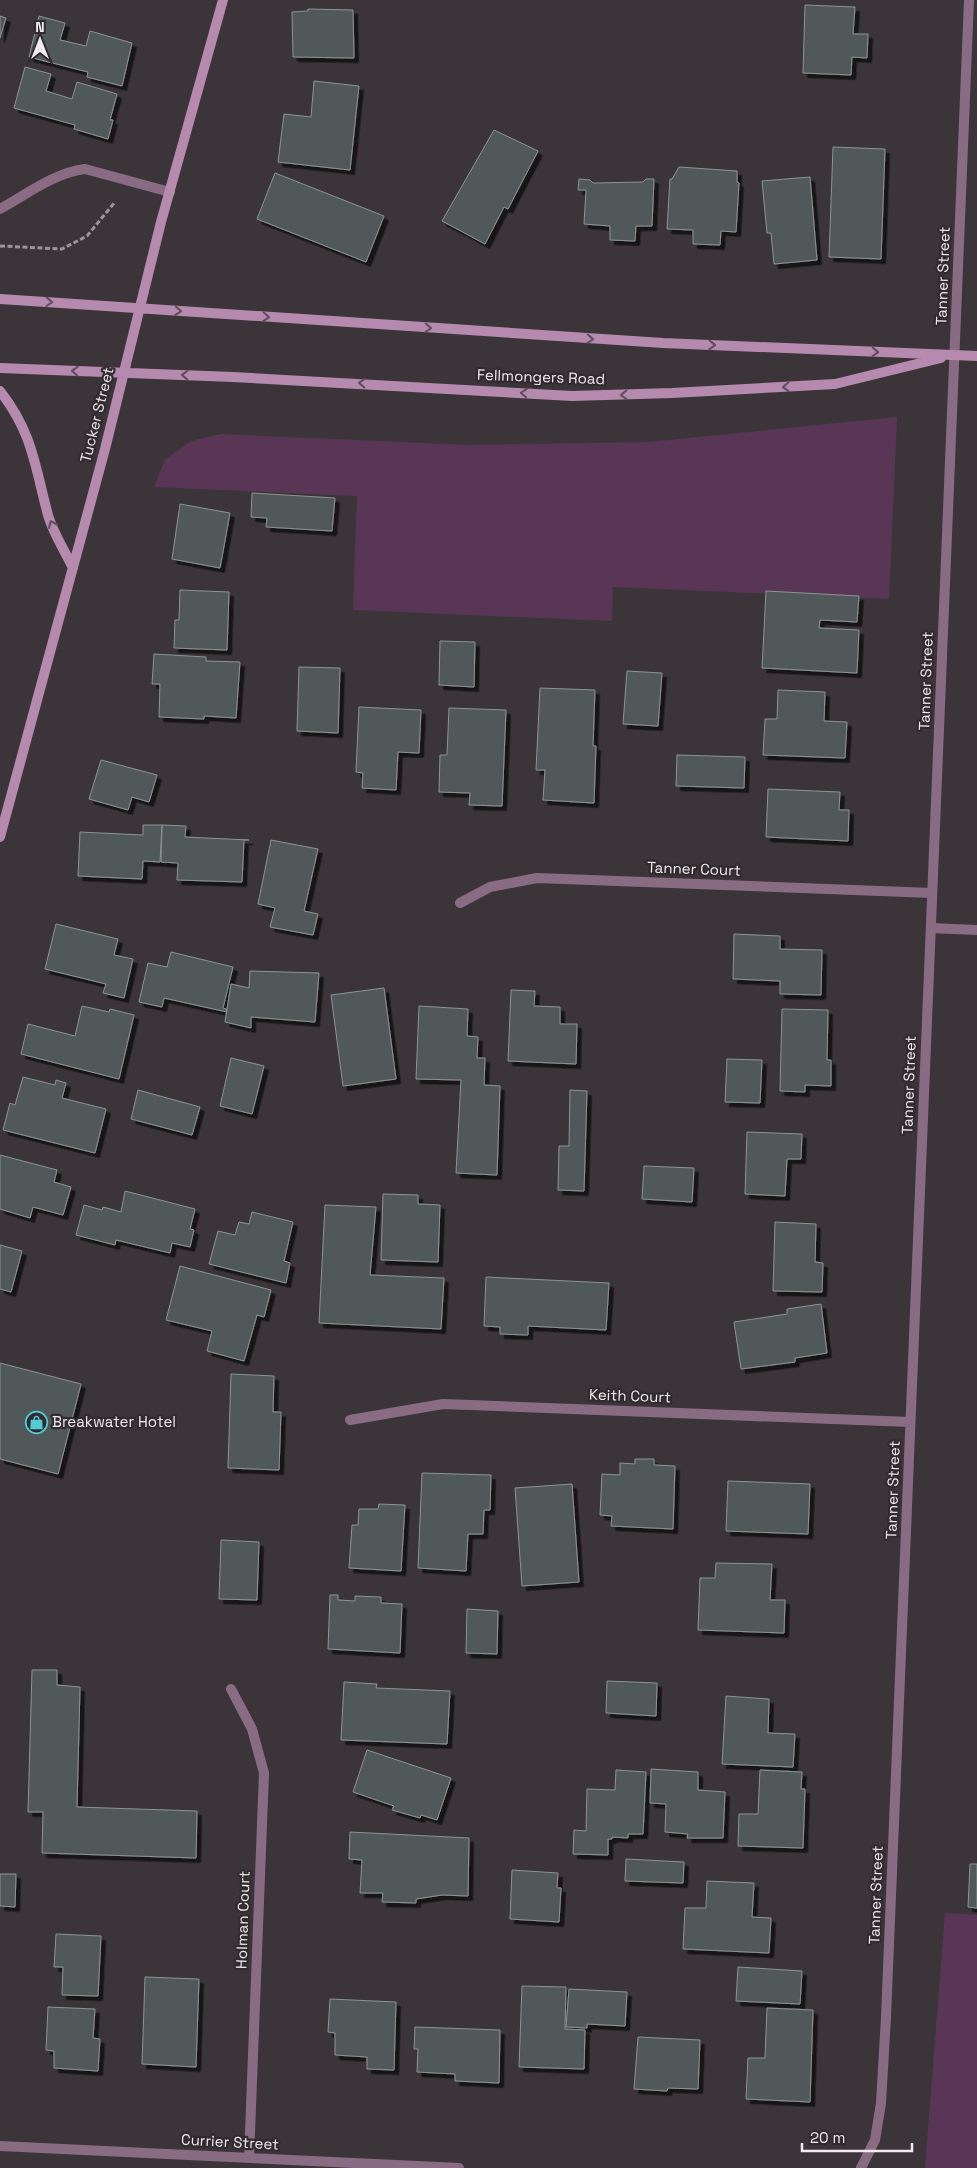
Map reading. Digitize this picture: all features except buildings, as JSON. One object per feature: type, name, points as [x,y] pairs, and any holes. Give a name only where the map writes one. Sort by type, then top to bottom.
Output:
[{"type":"main road","name":"Tucker Street","points":[[0,837],[73,568],[139,308],[223,0]]},
{"type":"main road","name":"Fellmongers Road","points":[[0,299],[664,343],[977,356]]},
{"type":"main road","name":"Fellmongers Road","points":[[0,368],[272,379],[572,396],[672,393],[835,384],[954,355]]},
{"type":"main road","points":[[0,391],[26,432],[39,472],[49,517],[73,568]]},
{"type":"street","name":"Tanner Street","points":[[861,2168],[875,2140],[881,2103],[886,2027],[969,0]]},
{"type":"street","points":[[0,209],[70,171],[85,169],[170,192]]},
{"type":"street","name":"Tanner Court","points":[[460,903],[490,887],[537,878],[932,893]]},
{"type":"street","points":[[931,928],[977,930]]},
{"type":"street","name":"Keith Court","points":[[350,1420],[443,1404],[910,1422]]},
{"type":"street","name":"Holman Court","points":[[231,1689],[252,1728],[264,1774],[249,2158]]},
{"type":"street","name":"Currier Street","points":[[0,2146],[459,2168]]},
{"type":"path","points":[[0,246],[62,249],[87,236],[118,199],[126,180]]},
{"type":"shaded area","points":[[897,417],[889,599],[613,587],[612,621],[353,610],[357,496],[154,487],[165,460],[191,441],[221,434],[468,445],[649,442]]},
{"type":"shaded area","points":[[945,1913],[977,1915],[977,2168],[925,2168]]},
{"type":"place","name":"Breakwater Hotel","points":[[36,1422]]}]
